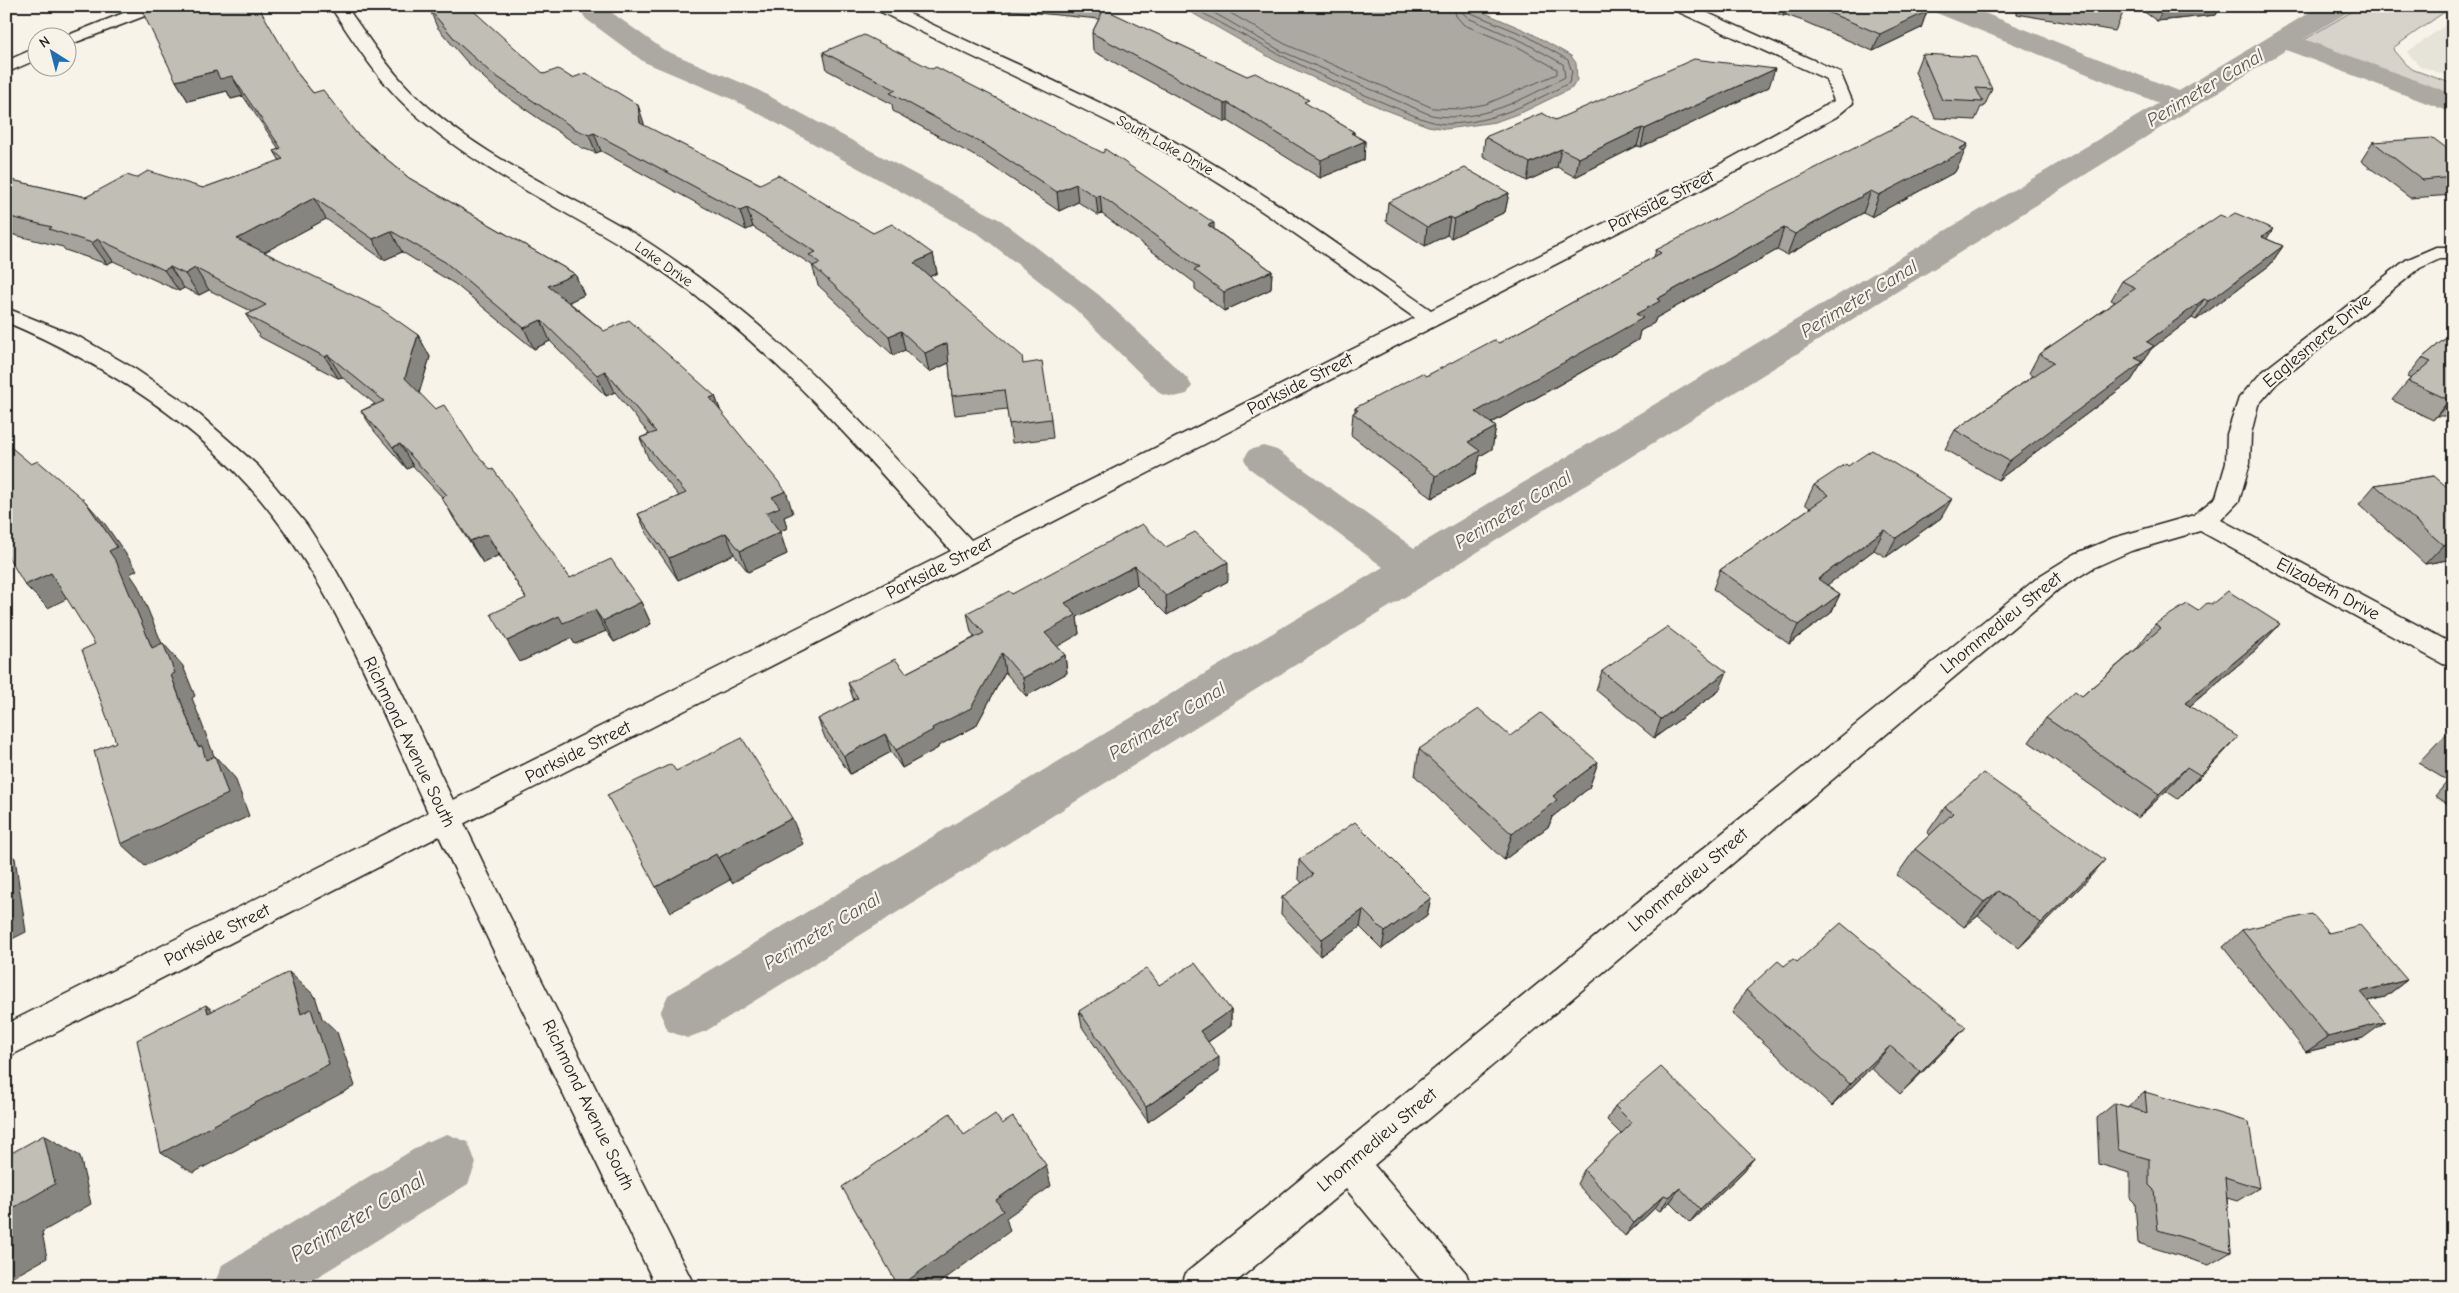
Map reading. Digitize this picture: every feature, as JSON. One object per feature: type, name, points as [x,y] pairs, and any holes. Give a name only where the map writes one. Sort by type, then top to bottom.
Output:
[{"type":"street","points":[[78,35],[157,6]]},
{"type":"street","name":"Lake Drive","points":[[338,6],[387,74],[414,104],[445,130],[506,172],[629,239],[695,284],[736,317],[820,393],[968,554]]},
{"type":"street","name":"South Lake Drive","points":[[880,6],[935,34],[1040,80],[1176,150],[1234,184],[1429,318]]},
{"type":"street","name":"Parkside Street","points":[[6,1042],[1429,318],[1713,176],[1830,114],[1844,103],[1834,76],[1678,6]]},
{"type":"street","points":[[6,68],[28,57]]},
{"type":"street","name":"Eaglesmere Drive","points":[[2203,521],[2227,501],[2238,463],[2239,434],[2246,403],[2269,378],[2413,264],[2436,253],[2453,253]]},
{"type":"street","name":"Richmond Avenue South","points":[[6,314],[73,343],[142,384],[176,407],[224,449],[270,494],[295,527],[327,576],[372,663],[446,819],[589,1106],[676,1287]]},
{"type":"street","name":"Elizabeth Drive","points":[[2203,521],[2453,657]]},
{"type":"street","name":"Lhommedieu Street","points":[[1200,1287],[1684,882],[2050,582],[2084,561],[2122,544],[2203,521]]},
{"type":"street","points":[[1349,1164],[1452,1287]]},
{"type":"shaded area","points":[[2361,6],[2453,6],[2393,48],[2406,65],[2414,70],[2453,84],[2453,105],[2294,46]]},
{"type":"shaded area","points":[[2453,20],[2453,78],[2420,66],[2407,52]]},
{"type":"water","points":[[1184,6],[1469,6],[1529,32],[1571,56],[1576,63],[1577,80],[1572,88],[1523,112],[1495,122],[1446,129],[1428,126],[1381,108],[1276,61],[1187,10]]},
{"type":"building","points":[[173,6],[258,6],[298,74],[313,93],[323,90],[356,133],[409,178],[575,274],[548,286],[604,331],[629,320],[715,396],[710,398],[786,491],[772,497],[780,507],[766,513],[780,532],[740,551],[726,533],[669,558],[638,514],[686,493],[640,438],[656,432],[605,371],[597,375],[541,320],[524,328],[445,262],[391,231],[373,239],[314,198],[237,239],[381,309],[418,335],[405,378],[435,409],[444,405],[474,451],[491,470],[493,469],[570,578],[611,559],[641,602],[603,621],[595,610],[563,623],[559,616],[507,641],[491,614],[526,598],[487,534],[470,541],[441,497],[447,495],[400,444],[393,447],[361,411],[384,401],[328,355],[325,357],[246,315],[266,305],[195,268],[185,274],[170,267],[164,270],[98,239],[92,243],[49,229],[52,227],[6,216],[6,179],[86,197],[127,175],[136,178],[148,171],[203,188],[283,159],[274,151],[281,148],[232,76],[220,79],[216,71],[176,81],[143,13]]},
{"type":"building","points":[[444,6],[468,6],[544,74],[558,69],[572,78],[586,73],[638,105],[640,123],[760,184],[778,175],[873,233],[892,224],[933,254],[914,263],[1022,356],[1023,364],[1042,361],[1051,419],[1009,424],[1004,390],[952,396],[947,343],[925,353],[901,331],[889,336],[813,266],[820,263],[809,255],[816,252],[747,208],[740,211],[594,133],[589,135],[575,129],[490,72],[459,44],[430,10]]},
{"type":"building","points":[[1813,6],[1917,6],[1928,11],[1880,34]]},
{"type":"building","points":[[2080,6],[2123,6],[2123,13]]},
{"type":"building","points":[[1104,9],[1247,76],[1255,73],[1309,100],[1304,102],[1354,132],[1351,133],[1365,141],[1321,160],[1228,103],[1225,104],[1092,33]]},
{"type":"building","points":[[864,35],[932,69],[936,67],[1103,153],[1105,149],[1214,223],[1208,225],[1272,271],[1224,292],[1194,270],[1199,268],[1100,195],[1096,197],[1076,184],[1057,192],[987,146],[890,93],[896,90],[823,52]]},
{"type":"building","points":[[1922,54],[1976,57],[1992,89],[1976,88],[1983,102],[1942,100]]},
{"type":"building","points":[[1694,59],[1775,69],[1579,158],[1561,149],[1530,163],[1485,137],[1542,113],[1555,120]]},
{"type":"building","points":[[1913,118],[1968,144],[1959,149],[1964,151],[1879,195],[1871,191],[1795,234],[1784,228],[1657,299],[1660,301],[1636,314],[1643,318],[1476,412],[1496,427],[1468,442],[1480,451],[1436,476],[1353,413],[1358,410],[1355,408],[1422,373],[1426,376],[1494,340],[1499,343],[1661,253],[1656,250]]},
{"type":"building","points":[[2433,138],[2453,153],[2453,177],[2423,180],[2373,142]]},
{"type":"building","points":[[1465,168],[1509,193],[1454,219],[1450,217],[1427,227],[1388,202]]},
{"type":"building","points":[[2235,213],[2273,229],[2262,237],[2283,246],[2216,296],[2208,301],[2204,299],[2147,342],[2154,346],[2135,358],[2143,362],[2009,461],[1955,430],[2054,362],[2039,354],[2136,288],[2122,281],[2220,215],[2227,218]]},
{"type":"building","points":[[2453,332],[2453,397],[2449,400],[2408,381],[2431,362],[2422,358]]},
{"type":"building","points":[[6,443],[31,464],[38,461],[85,501],[117,547],[109,551],[117,563],[152,648],[163,643],[175,673],[171,675],[198,747],[202,746],[206,760],[215,756],[228,794],[121,844],[94,751],[116,742],[82,650],[95,644],[51,573],[25,585],[6,553]]},
{"type":"building","points":[[1872,450],[1952,499],[1896,538],[1884,530],[1818,579],[1840,594],[1798,625],[1720,570],[1829,495],[1814,485]]},
{"type":"building","points":[[2434,476],[2453,492],[2453,543],[2443,545],[2375,485]]},
{"type":"building","points":[[1142,524],[1166,547],[1195,532],[1228,562],[1166,596],[1135,566],[1065,603],[1076,615],[1045,633],[1065,655],[1023,678],[1002,653],[971,708],[932,728],[933,730],[896,750],[885,734],[844,756],[818,719],[858,698],[848,683],[895,659],[906,673],[984,633],[967,613],[1009,591],[1012,594]]},
{"type":"building","points":[[2228,591],[2280,624],[2185,703],[2238,737],[2200,775],[2187,767],[2159,794],[2046,718],[2075,691],[2082,696],[2161,628],[2155,624],[2187,604],[2198,611],[2207,603],[2212,604]]},
{"type":"building","points":[[1667,627],[1727,672],[1661,719],[1602,671]]},
{"type":"building","points":[[1479,709],[1510,736],[1541,713],[1598,762],[1553,796],[1557,800],[1512,834],[1419,749]]},
{"type":"building","points":[[2453,731],[2453,739],[2448,736]]},
{"type":"building","points":[[742,738],[792,818],[718,858],[716,854],[656,887],[607,795],[671,764],[676,771]]},
{"type":"building","points":[[1983,773],[2105,860],[2041,923],[1998,891],[1984,902],[1915,849],[1953,813],[1945,807]]},
{"type":"building","points":[[1355,822],[1431,898],[1385,932],[1363,910],[1322,939],[1282,897],[1313,875],[1299,860]]},
{"type":"building","points":[[2312,914],[2329,933],[2360,925],[2407,980],[2360,992],[2385,1022],[2328,1037],[2242,930]]},
{"type":"building","points":[[1841,923],[1966,1027],[1921,1072],[1890,1046],[1850,1084],[1746,990],[1778,961],[1784,966],[1793,959],[1797,962]]},
{"type":"building","points":[[1195,963],[1231,1010],[1200,1031],[1219,1057],[1146,1107],[1079,1011],[1147,968],[1159,985]]},
{"type":"building","points":[[289,972],[301,1014],[311,1009],[329,1064],[161,1153],[137,1040],[206,1005],[208,1013]]},
{"type":"building","points":[[1661,1067],[1754,1158],[1700,1209],[1680,1188],[1669,1197],[1664,1195],[1634,1223],[1584,1170],[1632,1123],[1615,1106]]},
{"type":"building","points":[[2145,1092],[2249,1122],[2259,1188],[2225,1177],[2231,1252],[2158,1230],[2154,1190],[2149,1185],[2149,1159],[2118,1150],[2115,1103],[2147,1113]]},
{"type":"building","points":[[950,1113],[964,1135],[995,1114],[1002,1124],[1013,1117],[1046,1165],[996,1200],[1003,1211],[899,1287],[842,1187]]},
{"type":"building","points":[[44,1135],[55,1184],[6,1212],[6,1156]]},
{"type":"building","points":[[6,1225],[9,1239],[6,1241]]},
{"type":"waterway","points":[[595,6],[595,13],[654,56],[744,94],[991,228],[1087,302],[1174,386]]},
{"type":"waterway","points":[[1943,6],[2182,102]]},
{"type":"waterway","name":"Perimeter Canal","points":[[2283,40],[2339,6]]},
{"type":"waterway","name":"Perimeter Canal","points":[[2182,102],[2283,40]]},
{"type":"waterway","points":[[2283,40],[2453,104]]},
{"type":"waterway","name":"Perimeter Canal","points":[[1414,570],[2182,102]]},
{"type":"waterway","points":[[1263,459],[1414,570]]},
{"type":"waterway","name":"Perimeter Canal","points":[[687,1013],[1414,570]]},
{"type":"waterway","name":"Perimeter Canal","points":[[244,1287],[447,1163]]}]
